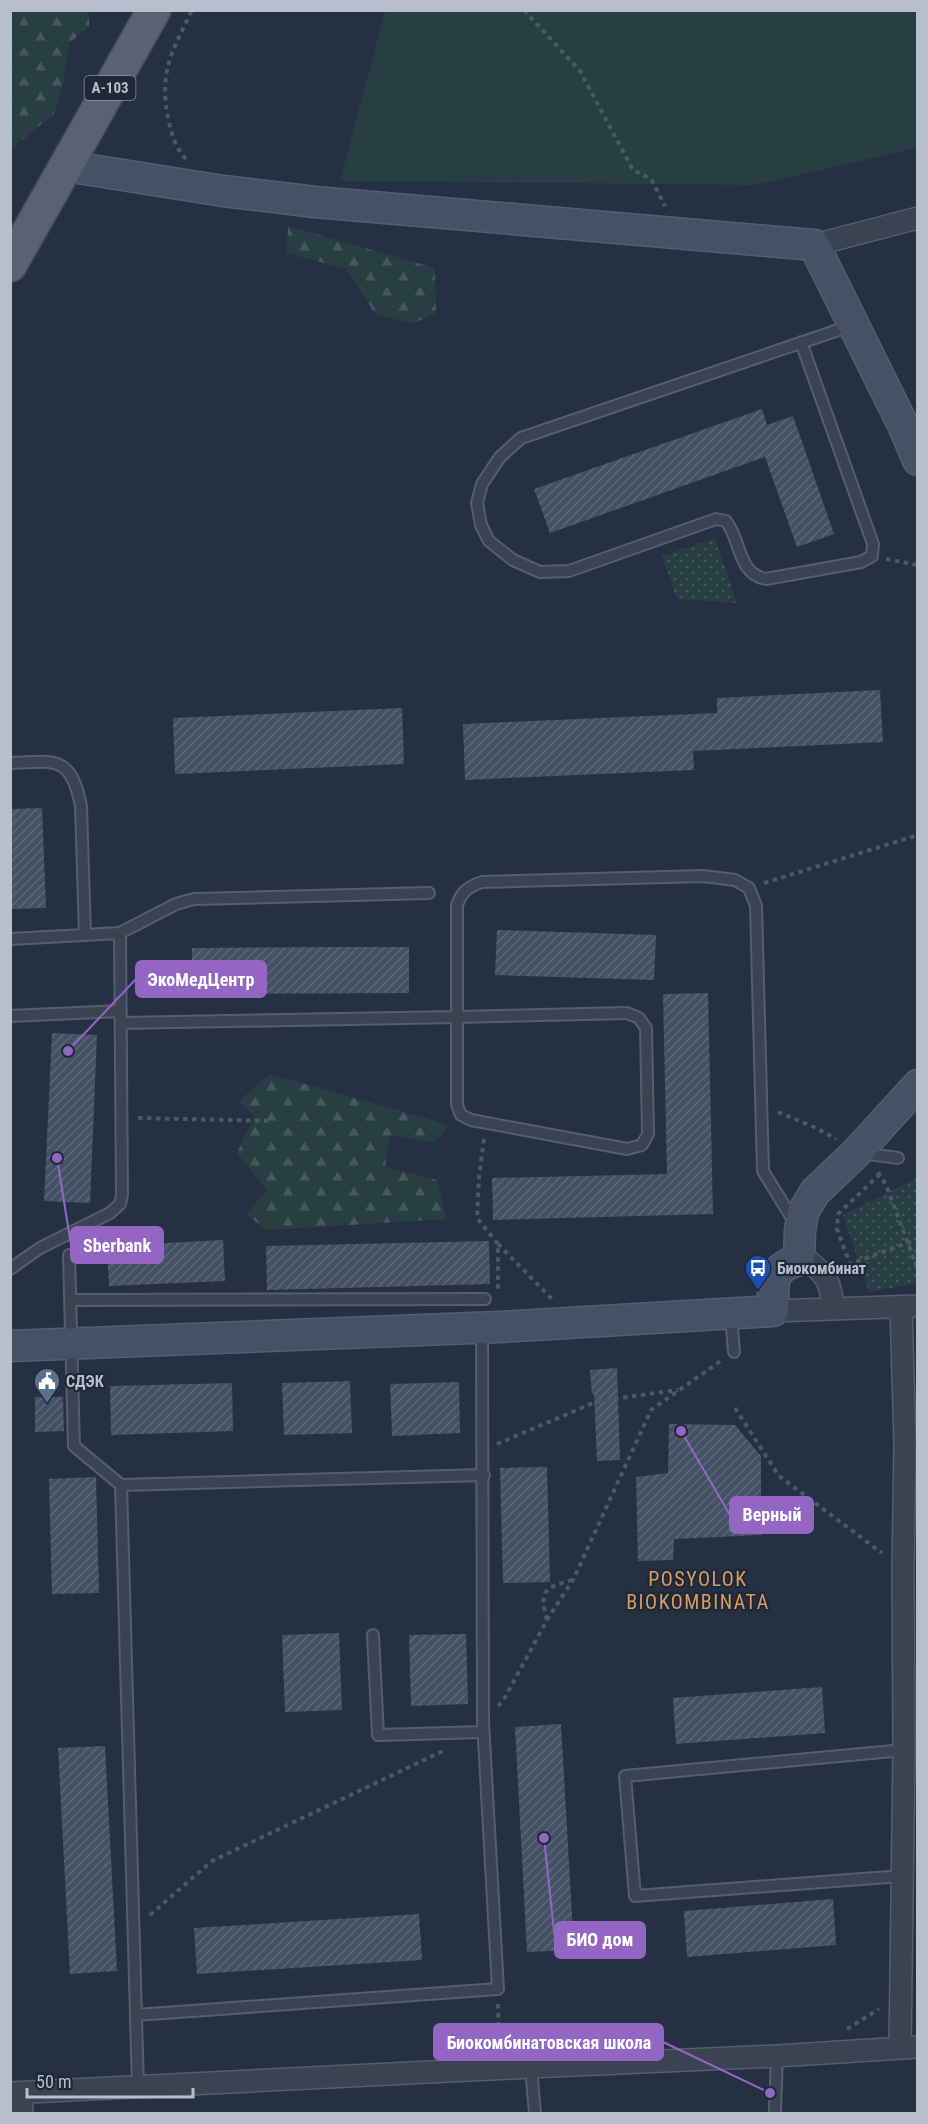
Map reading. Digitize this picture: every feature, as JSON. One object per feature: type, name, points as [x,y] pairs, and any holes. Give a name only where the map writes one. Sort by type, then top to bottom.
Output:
[{"type":"main road","name":"А-103","points":[[10,265],[154,10]]},
{"type":"street","points":[[66,166],[223,191],[315,202],[814,245],[918,218]]},
{"type":"street","points":[[814,245],[904,426],[918,460]]},
{"type":"street","points":[[799,1260],[803,1212],[815,1192],[918,1085]]},
{"type":"street","points":[[773,1311],[774,1278],[782,1265],[799,1260],[807,1260],[827,1278],[833,1308]]},
{"type":"street","points":[[10,1346],[70,1345],[489,1318],[574,1322],[909,1306],[912,1444],[903,1568],[902,1876],[909,2048],[138,2087],[18,2100]]},
{"type":"lane","points":[[801,342],[873,544],[872,556],[861,562],[766,579],[754,576],[746,567],[732,528],[726,521],[716,519],[569,571],[540,572],[513,560],[489,541],[481,525],[477,503],[482,484],[500,457],[521,438],[853,324]]},
{"type":"lane","points":[[10,763],[52,761],[61,764],[77,788],[81,806],[85,935]]},
{"type":"lane","points":[[121,1023],[457,1017],[627,1013],[639,1018],[646,1028],[648,1134],[642,1145],[627,1149],[487,1124],[461,1115],[457,1105],[457,1017],[457,905],[460,895],[468,888],[482,882],[703,876],[735,880],[749,888],[756,906],[763,1171],[800,1230]]},
{"type":"lane","points":[[10,939],[120,933],[176,904],[194,899],[429,893]]},
{"type":"lane","points":[[10,1269],[40,1248],[110,1213],[120,1204],[122,1118],[120,933]]},
{"type":"lane","points":[[10,1016],[121,1011]]},
{"type":"lane","points":[[855,1153],[898,1158]]},
{"type":"lane","points":[[69,1255],[74,1446],[121,1485],[484,1475]]},
{"type":"lane","points":[[69,1300],[489,1318],[483,1450],[483,1727],[498,1989],[136,2015]]},
{"type":"lane","points":[[731,1314],[734,1352]]},
{"type":"lane","points":[[121,1485],[138,2087]]},
{"type":"lane","points":[[373,1635],[378,1735],[483,1727]]},
{"type":"lane","points":[[902,1876],[635,1896],[625,1776],[904,1750]]},
{"type":"lane","points":[[776,2110],[777,2056]]},
{"type":"lane","points":[[531,2067],[535,2114]]},
{"type":"path","points":[[189,162],[178,150],[171,134],[164,90],[171,54],[192,10]]},
{"type":"path","points":[[524,10],[580,71],[633,170],[651,179],[679,234]]},
{"type":"path","points":[[872,556],[918,565]]},
{"type":"path","points":[[749,888],[918,835]]},
{"type":"path","points":[[760,1073],[765,1096],[779,1113],[816,1128],[855,1153]]},
{"type":"path","points":[[122,1118],[273,1122]]},
{"type":"path","points":[[487,1124],[479,1177],[477,1218],[498,1244],[574,1322]]},
{"type":"path","points":[[918,1239],[908,1242],[850,1264],[837,1229],[838,1214],[880,1174],[886,1185],[908,1242],[918,1270]]},
{"type":"path","points":[[489,1318],[498,1244]]},
{"type":"path","points":[[134,1929],[212,1861],[483,1727],[503,1701],[573,1580],[651,1410],[734,1352]]},
{"type":"path","points":[[483,1450],[598,1401],[679,1390]]},
{"type":"path","points":[[735,1408],[779,1476],[903,1568]]},
{"type":"path","points":[[548,1620],[543,1604],[543,1594],[549,1587],[573,1580]]},
{"type":"path","points":[[498,1989],[499,2050]]},
{"type":"green space","points":[[11,10],[89,11],[89,27],[69,43],[64,80],[54,114],[11,149]]},
{"type":"green space","points":[[385,11],[917,11],[917,148],[755,185],[340,181]]},
{"type":"green space","points":[[288,226],[435,268],[436,313],[414,323],[376,315],[346,269],[287,253]]},
{"type":"green space","points":[[715,538],[737,603],[677,599],[662,556]]},
{"type":"green space","points":[[270,1074],[449,1125],[434,1143],[390,1135],[385,1167],[437,1180],[447,1219],[268,1230],[246,1215],[267,1190],[237,1153],[254,1116],[239,1101]]},
{"type":"green space","points":[[917,1178],[917,1283],[869,1292],[843,1215]]},
{"type":"building","points":[[762,409],[767,425],[793,416],[834,534],[797,547],[765,457],[550,533],[534,489]]},
{"type":"building","points":[[880,690],[883,742],[693,751],[694,770],[465,780],[463,724],[717,713],[717,698]]},
{"type":"building","points":[[402,708],[404,764],[175,774],[173,718]]},
{"type":"building","points":[[42,808],[46,908],[10,909],[10,809]]},
{"type":"building","points":[[497,930],[656,935],[654,980],[495,975]]},
{"type":"building","points":[[409,947],[409,993],[192,994],[192,948]]},
{"type":"building","points":[[708,993],[713,1214],[493,1220],[492,1178],[667,1174],[663,994]]},
{"type":"building","points":[[52,1033],[97,1035],[90,1203],[44,1201]]},
{"type":"building","points":[[223,1240],[225,1281],[109,1286],[107,1246]]},
{"type":"building","points":[[489,1241],[490,1284],[267,1290],[266,1246]]},
{"type":"building","points":[[617,1368],[620,1460],[597,1461],[594,1394],[592,1394],[590,1370]]},
{"type":"building","points":[[350,1381],[352,1433],[284,1435],[282,1383]]},
{"type":"building","points":[[459,1382],[460,1433],[392,1436],[390,1384]]},
{"type":"building","points":[[232,1383],[233,1431],[111,1435],[110,1386]]},
{"type":"building","points":[[35,1397],[63,1397],[64,1431],[35,1432]]},
{"type":"building","points":[[669,1424],[735,1425],[761,1456],[761,1535],[674,1539],[673,1560],[638,1561],[636,1477],[668,1473]]},
{"type":"building","points":[[547,1467],[550,1582],[503,1583],[500,1468]]},
{"type":"building","points":[[96,1477],[99,1593],[52,1594],[49,1479]]},
{"type":"building","points":[[339,1633],[342,1710],[285,1712],[282,1635]]},
{"type":"building","points":[[466,1634],[468,1704],[411,1706],[409,1635]]},
{"type":"building","points":[[822,1687],[825,1733],[676,1744],[673,1698]]},
{"type":"building","points":[[561,1724],[574,1950],[527,1952],[515,1727]]},
{"type":"building","points":[[105,1746],[117,1971],[70,1974],[58,1748]]},
{"type":"building","points":[[833,1899],[836,1945],[687,1957],[684,1911]]},
{"type":"building","points":[[419,1914],[422,1960],[197,1974],[194,1928]]},
{"type":"place","name":"ЭкоМедЦентр","points":[[68,1051]]},
{"type":"place","name":"Sberbank","points":[[57,1158]]},
{"type":"place","name":"Биокомбинат","points":[[758,1291]]},
{"type":"place","name":"СДЭК","points":[[47,1404]]},
{"type":"place","name":"Верный","points":[[681,1431]]},
{"type":"place","name":"БИО дом","points":[[544,1838]]},
{"type":"place","name":"Биокомбинатовская школа","points":[[770,2093]]},
{"type":"district","name":"POSYOLOK BIOKOMBINATA","points":[[698,1590]]}]
